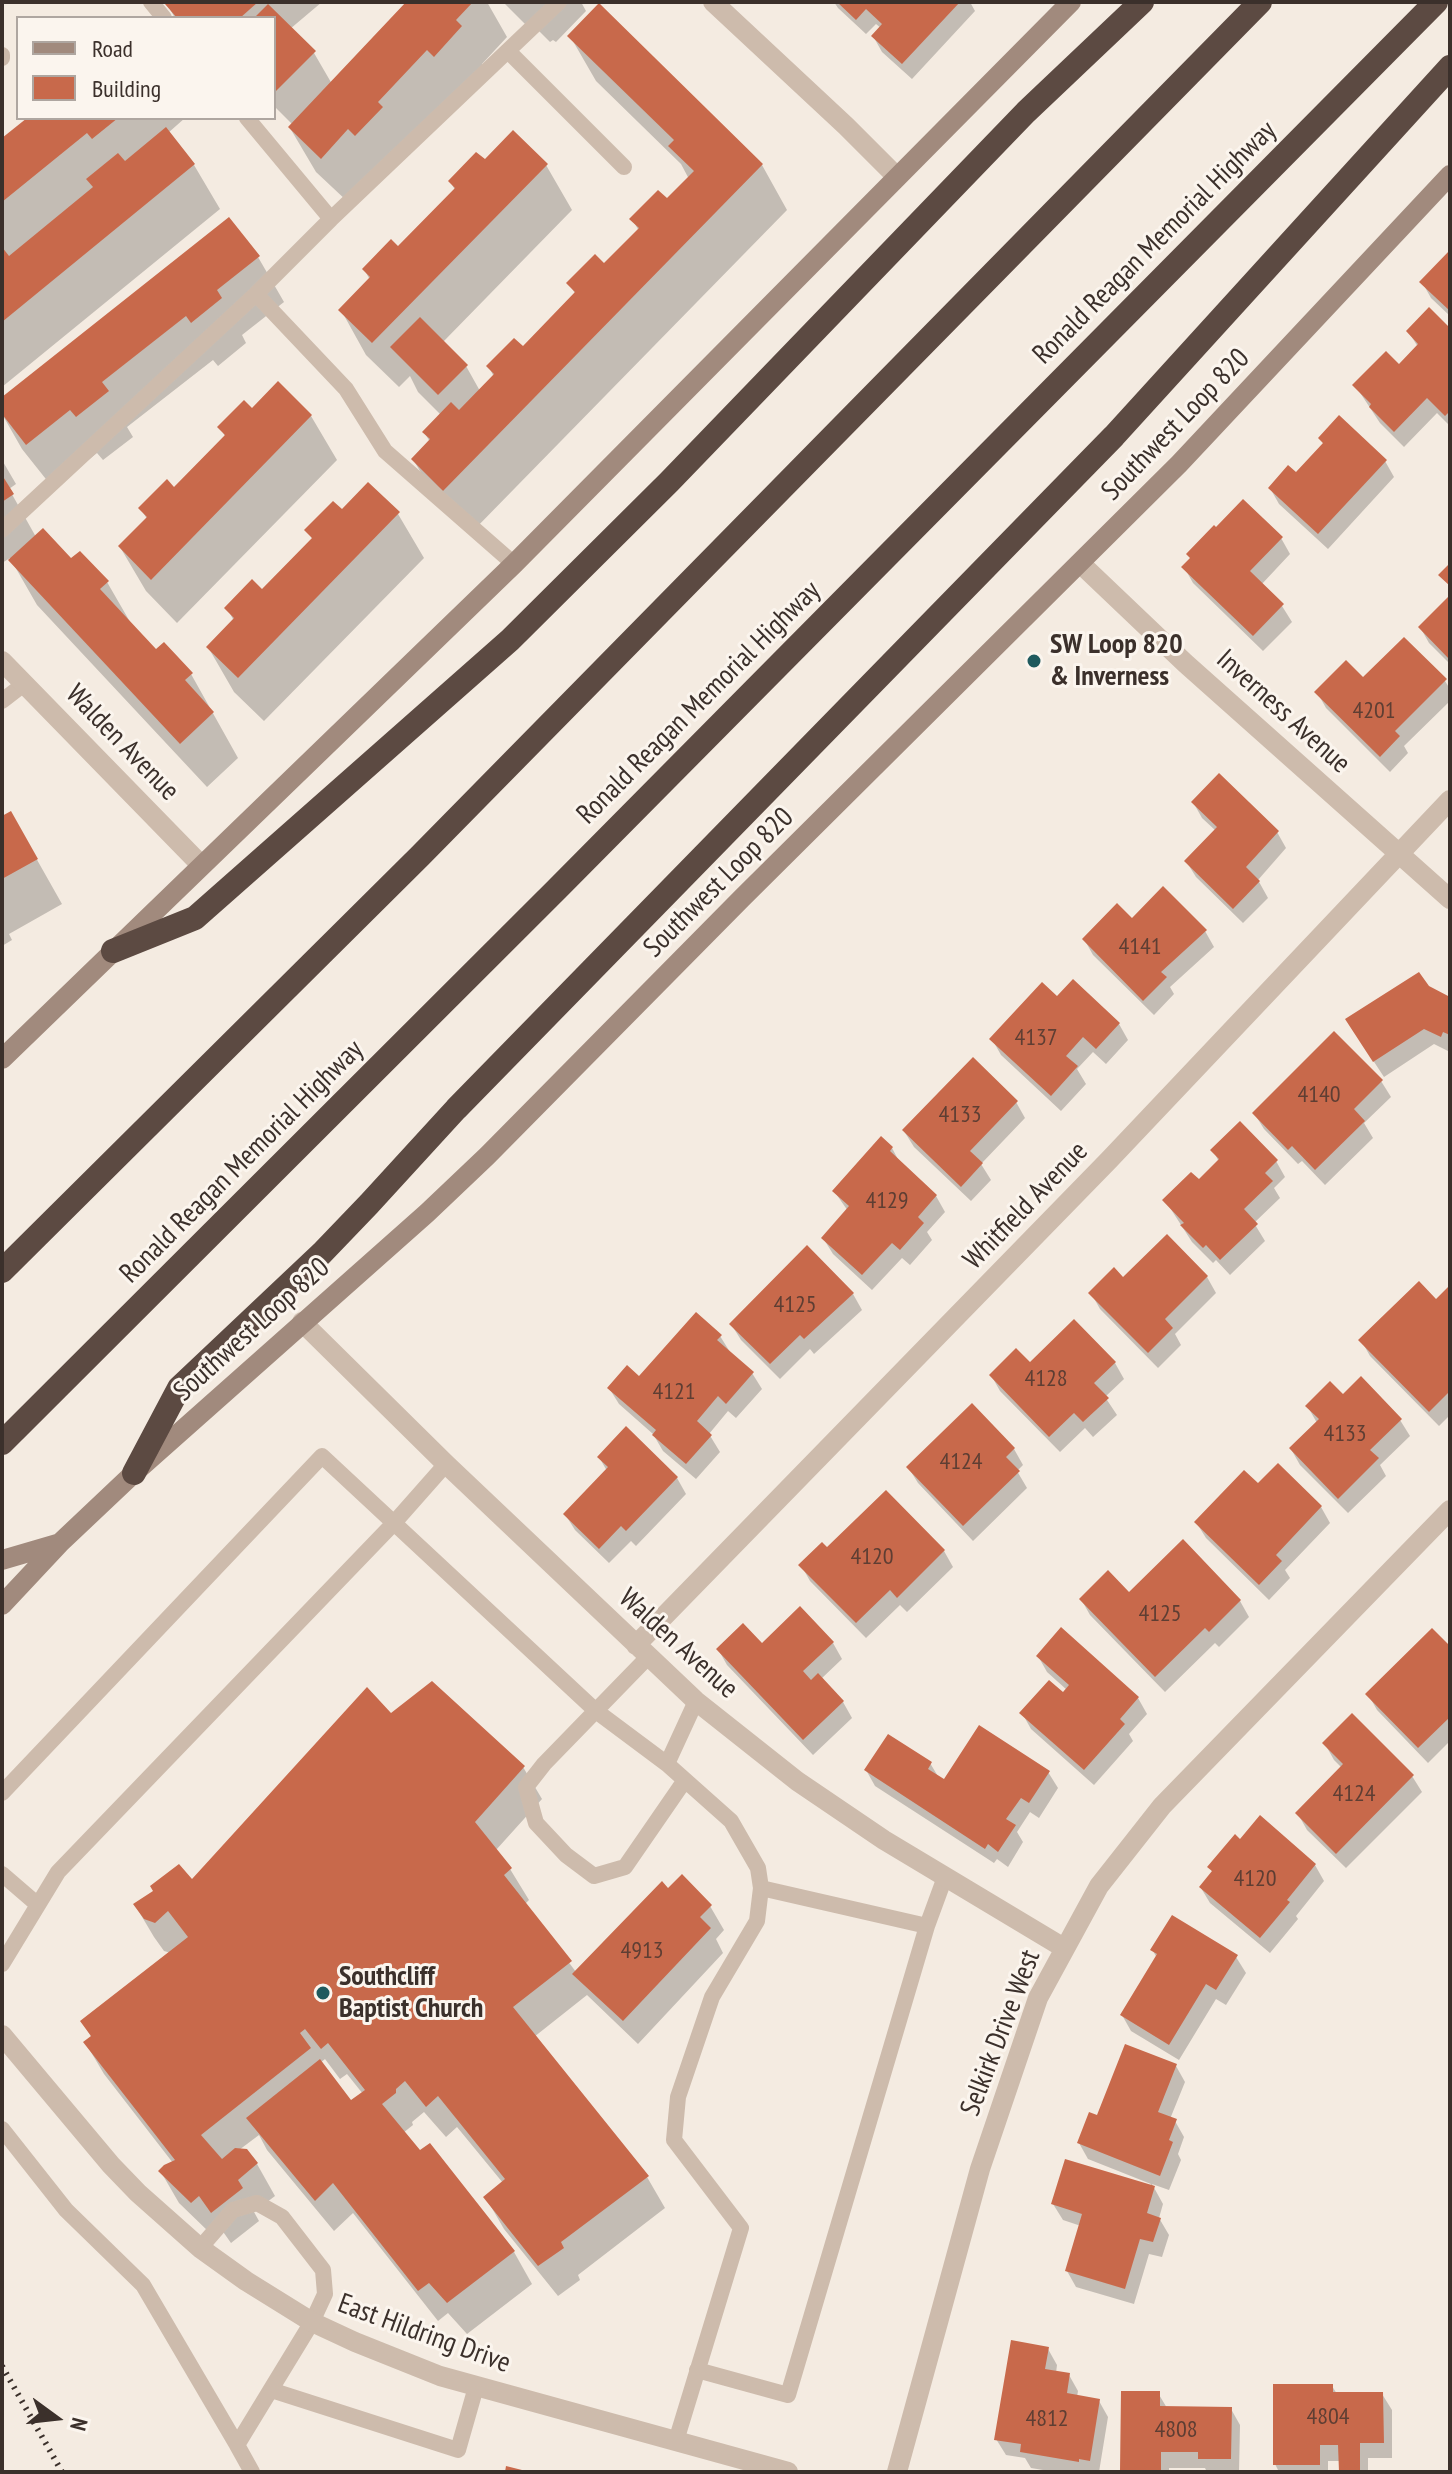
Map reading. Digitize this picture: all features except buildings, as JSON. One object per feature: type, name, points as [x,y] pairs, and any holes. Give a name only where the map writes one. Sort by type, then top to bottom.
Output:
[{"type":"highway","points":[[113,951],[195,918],[510,640],[669,482],[1026,112],[1142,2]]},
{"type":"highway","points":[[2,1271],[420,856],[1260,2]]},
{"type":"highway","name":"Ronald Reagan Memorial Highway","points":[[2,1443],[557,889],[1436,2]]},
{"type":"highway","points":[[134,1473],[179,1388],[360,1214],[456,1109],[1114,436],[1450,67]]},
{"type":"main road","points":[[2,1059],[514,564],[1065,4]]},
{"type":"main road","name":"Southwest Loop 820","points":[[2,1605],[61,1542],[134,1473],[487,1156],[742,898],[1081,564],[1450,175]]},
{"type":"main road","points":[[2,1560],[61,1542]]},
{"type":"street","points":[[713,2],[897,177]]},
{"type":"street","name":"Inverness Avenue","points":[[1081,564],[1185,663],[1450,899]]},
{"type":"street","name":"Walden Avenue","points":[[2,661],[201,865]]},
{"type":"street","name":"Whitfield Avenue","points":[[642,1651],[1450,800]]},
{"type":"street","name":"Walden Avenue","points":[[302,1322],[446,1464],[696,1701],[797,1781],[884,1840],[1064,1948]]},
{"type":"street","name":"Selkirk Drive West","points":[[897,2472],[980,2169],[1038,1998],[1099,1886],[1162,1806],[1450,1510]]},
{"type":"street","name":"East Hildring Drive","points":[[3,2040],[138,2193],[200,2248],[312,2322],[401,2362],[476,2387],[788,2472]]},
{"type":"lane","points":[[2,530],[256,294],[559,2]]},
{"type":"lane","points":[[508,51],[624,167]]},
{"type":"lane","points":[[249,120],[331,219]]},
{"type":"lane","points":[[256,294],[346,389],[385,451],[514,564]]},
{"type":"lane","points":[[2,701],[24,684]]},
{"type":"lane","points":[[2,1793],[322,1456],[596,1711],[667,1764],[731,1821],[758,1868],[761,1888],[757,1921],[712,1997],[678,2097],[674,2140],[741,2228],[676,2441]]},
{"type":"lane","points":[[2,1964],[58,1872],[393,1524],[446,1464]]},
{"type":"lane","points":[[642,1651],[596,1711],[526,1787],[536,1823],[566,1855],[594,1876],[625,1867],[685,1780]]},
{"type":"lane","points":[[667,1764],[696,1701]]},
{"type":"lane","points":[[2,1874],[38,1905]]},
{"type":"lane","points":[[697,2370],[788,2395],[927,1926],[945,1877]]},
{"type":"lane","points":[[761,1888],[927,1926]]},
{"type":"lane","points":[[2,2129],[66,2210],[143,2285],[252,2472]]},
{"type":"lane","points":[[200,2248],[233,2210],[257,2203],[282,2217],[323,2270],[325,2294],[312,2322],[237,2445]]},
{"type":"lane","points":[[271,2390],[458,2450],[476,2387]]},
{"type":"railway","points":[[2,2366],[62,2472]]},
{"type":"place","name":"SW Loop 820 & Inverness","points":[[1034,661]]},
{"type":"place","name":"Southcliff Baptist Church","points":[[323,1993]]}]
